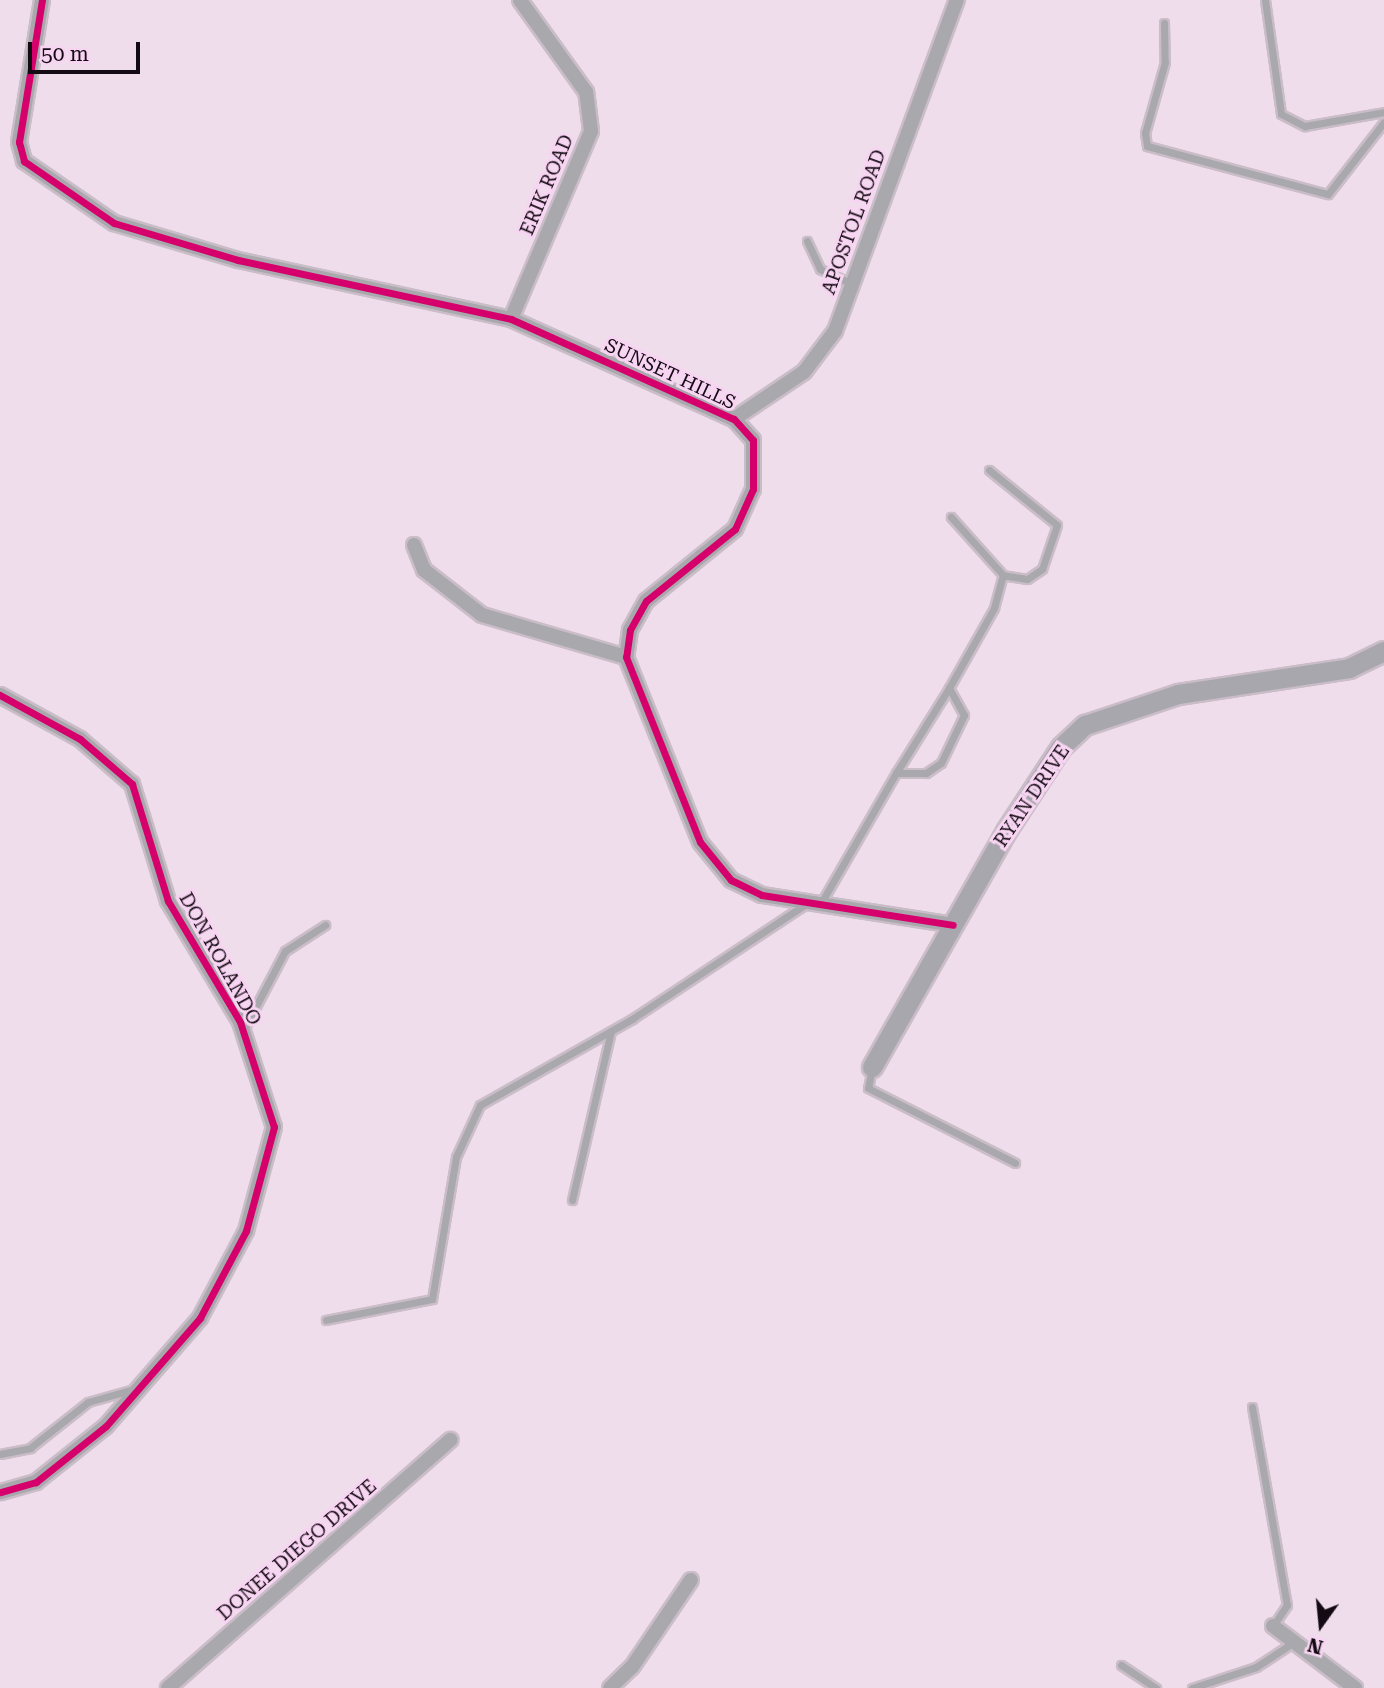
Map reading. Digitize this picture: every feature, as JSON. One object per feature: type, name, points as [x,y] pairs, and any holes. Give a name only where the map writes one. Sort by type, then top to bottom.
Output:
[{"type":"street","name":"SUNSET HILLS","points":[[42,0],[19,142],[24,161],[40,175],[135,233],[511,319],[734,419],[753,440],[753,489],[735,529],[646,601],[630,630],[626,657]]},
{"type":"street","name":"ERIK ROAD","points":[[511,319],[591,131],[586,92],[520,0]]},
{"type":"street","name":"APOSTOL ROAD","points":[[734,419],[820,354],[852,284],[957,0]]},
{"type":"street","points":[[414,545],[424,570],[482,615],[626,657],[711,858],[731,880],[762,895],[953,925]]},
{"type":"street","name":"RYAN DRIVE","points":[[872,1068],[953,925],[1054,758],[1086,725],[1178,694],[1349,668],[1384,651]]},
{"type":"street","name":"DON ROLANDO","points":[[0,695],[90,746],[132,784],[168,901],[244,1030],[273,1110],[267,1170],[221,1285],[142,1387],[36,1482],[0,1492]]},
{"type":"street","name":"DONEE DIEGO DRIVE","points":[[168,1688],[450,1440]]},
{"type":"street","points":[[610,1688],[632,1667],[691,1580]]},
{"type":"street","points":[[1273,1626],[1355,1688]]},
{"type":"lane","points":[[1265,0],[1281,114],[1305,126],[1384,112]]},
{"type":"lane","points":[[1164,23],[1165,62],[1145,133],[1147,146],[1328,194],[1384,122]]},
{"type":"lane","points":[[807,241],[821,269],[852,284]]},
{"type":"lane","points":[[951,516],[1003,575],[1027,579],[1042,569],[1057,525],[989,470]]},
{"type":"lane","points":[[326,1320],[432,1299],[456,1157],[480,1105],[611,1031],[815,902],[949,688],[994,608],[1003,575]]},
{"type":"lane","points":[[896,773],[926,774],[941,763],[964,715],[949,688]]},
{"type":"lane","points":[[244,1030],[285,951],[325,925]]},
{"type":"lane","points":[[572,1200],[611,1031]]},
{"type":"lane","points":[[872,1068],[868,1088],[1015,1163]]},
{"type":"lane","points":[[0,1454],[30,1448],[88,1402],[132,1384],[142,1387]]},
{"type":"lane","points":[[1252,1407],[1287,1605],[1273,1626]]},
{"type":"lane","points":[[1192,1688],[1256,1667],[1294,1642]]},
{"type":"lane","points":[[1121,1665],[1156,1688]]},
{"type":"cycle path","points":[[42,0],[19,142],[24,161],[114,223],[238,260],[511,319],[734,419],[753,440],[753,489],[735,529],[646,601],[630,630],[626,657],[700,842],[731,880],[762,895],[953,925]]},
{"type":"cycle path","points":[[0,695],[80,739],[132,784],[168,901],[240,1022],[274,1127],[246,1231],[200,1318],[106,1426],[36,1482],[0,1492]]}]
